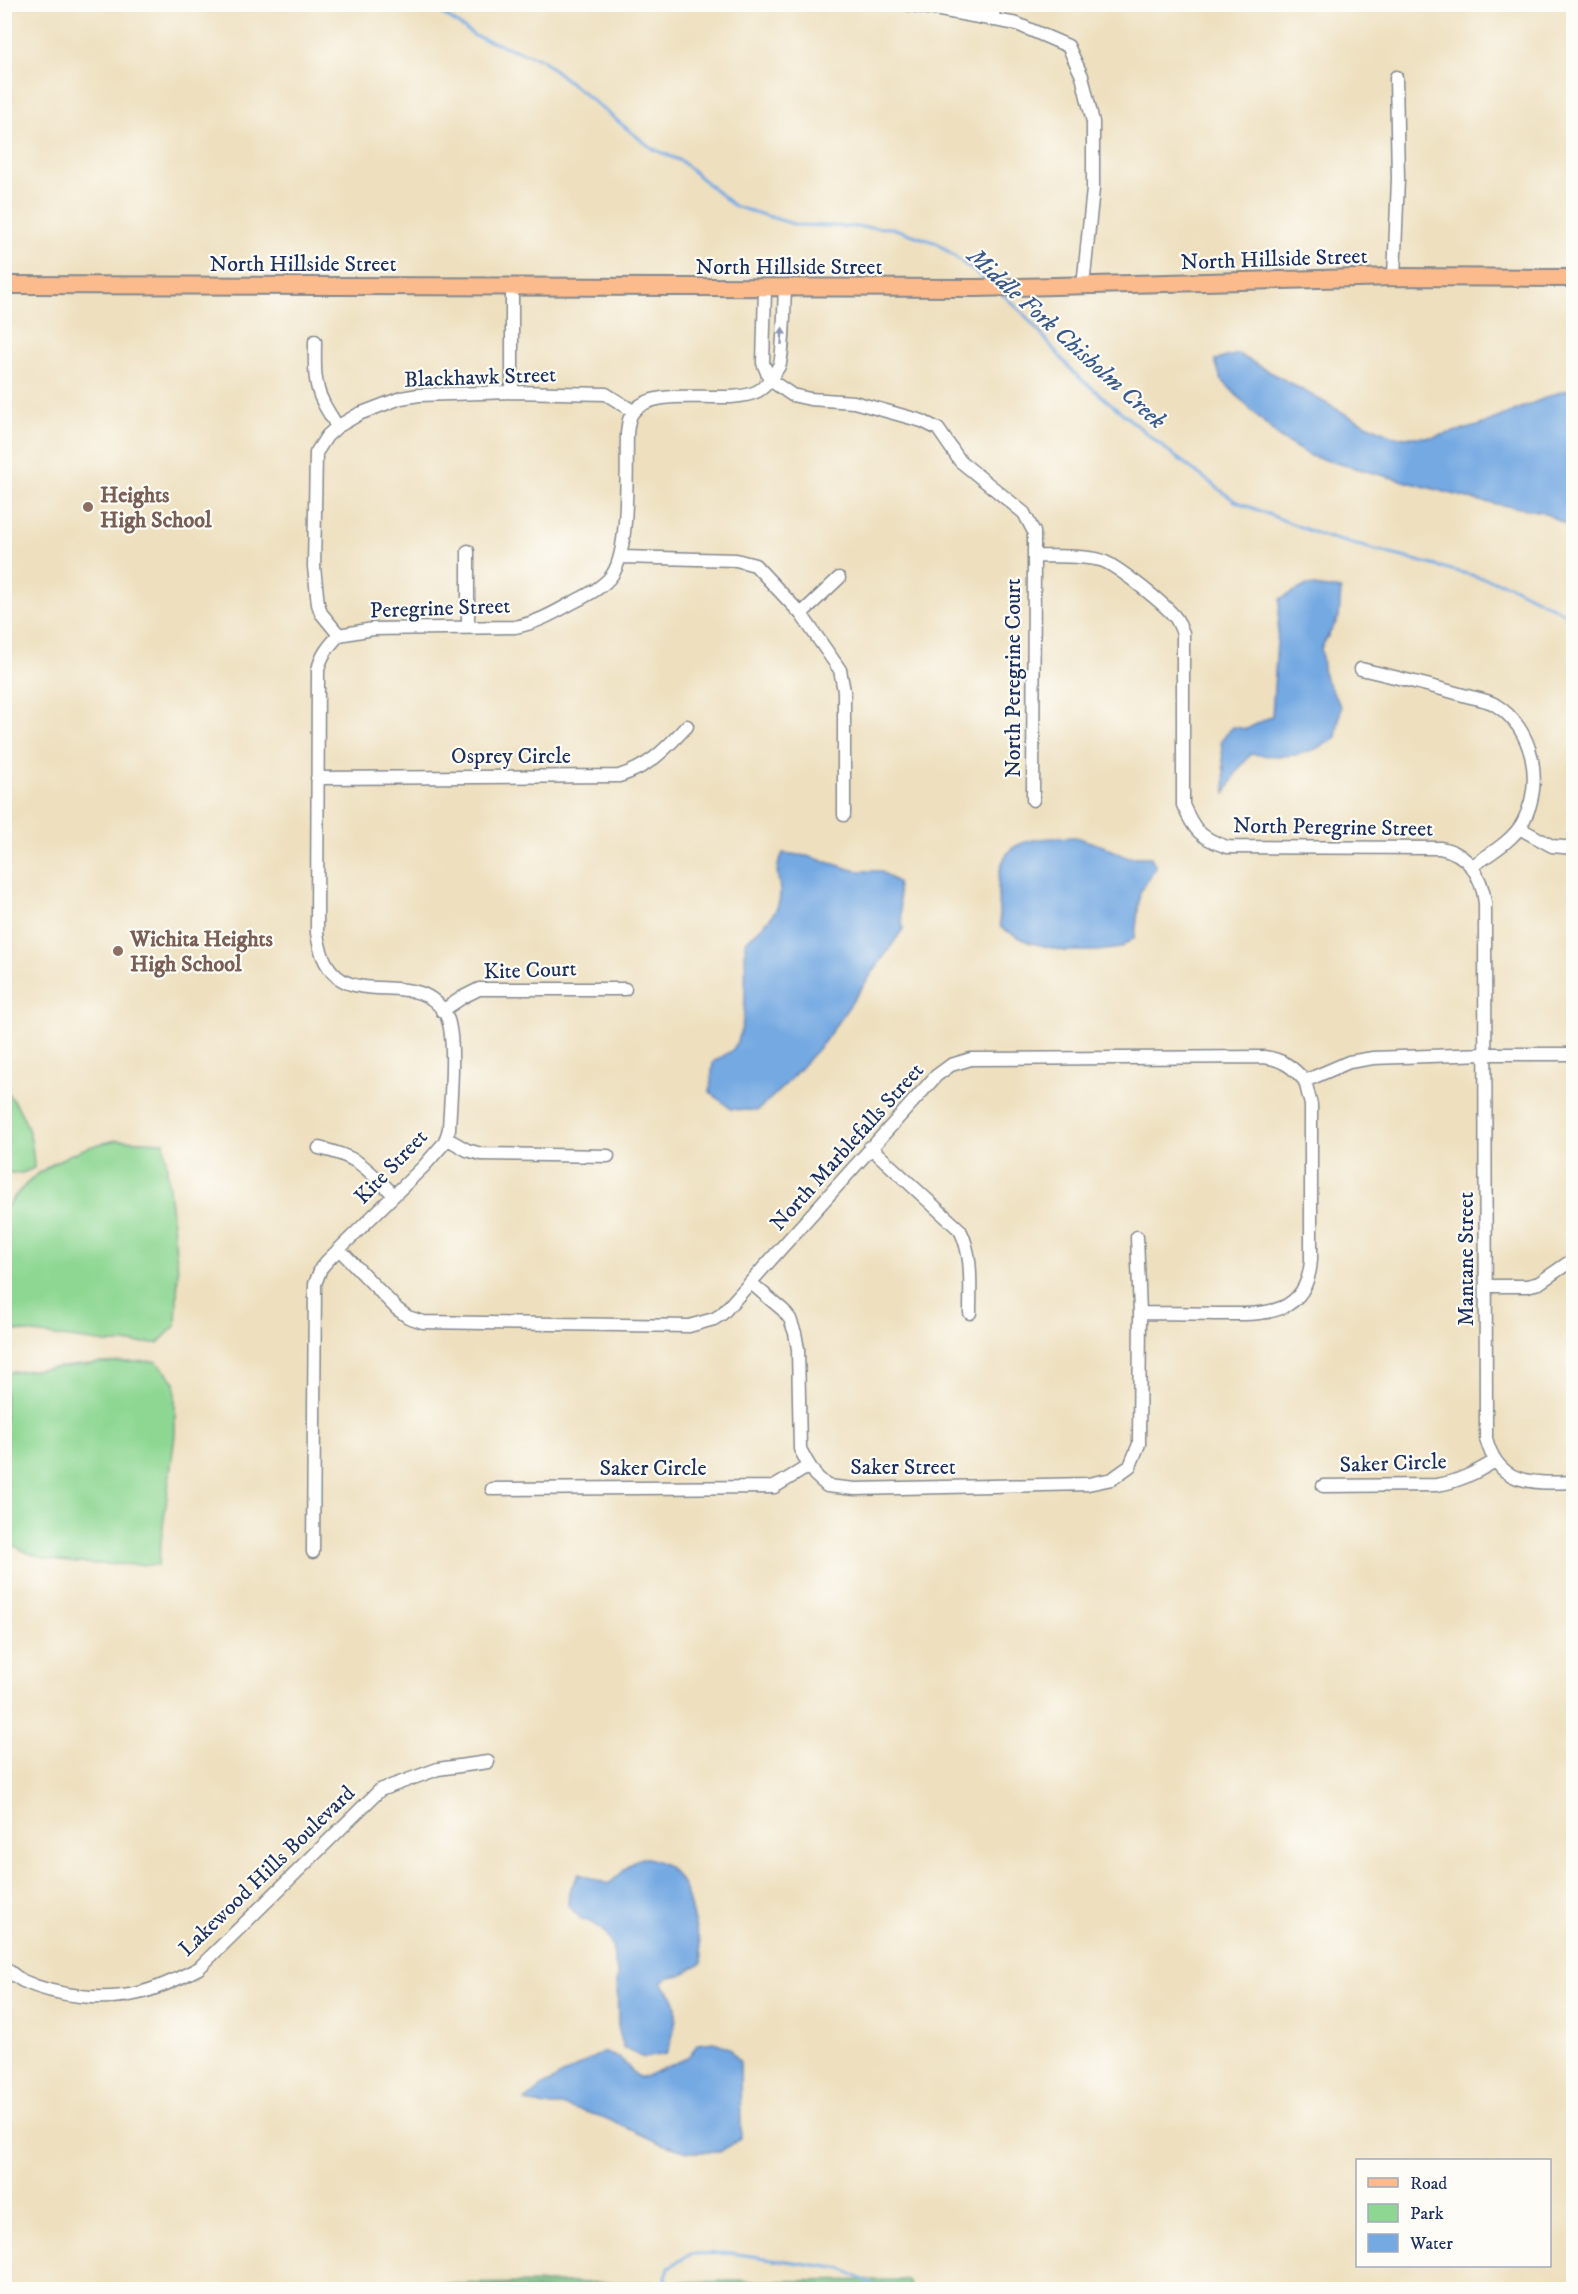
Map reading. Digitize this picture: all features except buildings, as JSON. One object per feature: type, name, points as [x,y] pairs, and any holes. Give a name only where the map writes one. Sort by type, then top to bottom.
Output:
[{"type":"main road","name":"North Hillside Street","points":[[4,285],[765,289],[1037,287],[1394,277],[1574,278]]},
{"type":"main road","points":[[1456,278],[1574,285]]},
{"type":"street","points":[[907,4],[1017,24],[1068,46],[1082,76],[1093,122],[1093,189],[1083,286]]},
{"type":"street","points":[[993,20],[994,4]]},
{"type":"street","points":[[1394,277],[1398,180],[1396,77]]},
{"type":"street","points":[[512,287],[512,392]]},
{"type":"street","points":[[633,411],[653,399],[742,395],[758,391],[770,380],[780,364],[785,288]]},
{"type":"street","points":[[765,289],[762,363],[770,380],[792,395],[810,399],[854,402],[938,429],[960,461],[1024,513],[1034,532],[1034,556]]},
{"type":"street","points":[[315,341],[318,390],[322,402],[338,427]]},
{"type":"street","name":"Blackhawk Street","points":[[339,635],[321,613],[314,567],[316,453],[327,436],[338,427],[360,414],[401,398],[419,395],[512,392],[606,394],[633,411]]},
{"type":"street","name":"Peregrine Street","points":[[339,635],[373,629],[515,627],[543,618],[612,577],[621,556],[624,532],[627,434],[633,411]]},
{"type":"street","points":[[468,551],[468,627]]},
{"type":"street","points":[[621,556],[735,560],[755,565],[801,614],[840,670],[844,691],[844,815]]},
{"type":"street","name":"North Peregrine Court","points":[[1033,800],[1034,556]]},
{"type":"street","name":"North Peregrine Street","points":[[1034,556],[1102,560],[1115,567],[1168,609],[1177,620],[1183,633],[1183,805],[1194,828],[1203,837],[1227,847],[1440,848],[1454,851],[1472,867]]},
{"type":"street","points":[[801,614],[839,578]]},
{"type":"street","points":[[339,635],[324,654],[318,670],[316,933],[319,950],[325,965],[335,977],[351,985],[417,993],[435,1003],[442,1011]]},
{"type":"street","points":[[1361,669],[1493,704],[1509,716],[1521,730],[1530,747],[1533,768],[1529,805],[1519,828],[1472,867]]},
{"type":"street","name":"Osprey Circle","points":[[317,778],[619,776],[637,770],[656,758],[687,726]]},
{"type":"street","points":[[1519,828],[1552,846],[1574,848]]},
{"type":"street","name":"Mantane Street","points":[[1472,867],[1482,885],[1485,903],[1486,1438],[1490,1454],[1495,1461]]},
{"type":"street","name":"Kite Court","points":[[442,1011],[479,989],[625,988]]},
{"type":"street","name":"Kite Street","points":[[313,1552],[315,1284],[321,1268],[393,1194],[424,1166],[446,1138],[449,1130],[452,1047],[446,1016],[442,1011]]},
{"type":"street","points":[[1140,1313],[1265,1313],[1287,1306],[1302,1292],[1309,1277],[1311,1260],[1311,1105],[1305,1081],[1342,1065],[1364,1059],[1486,1054],[1574,1054]]},
{"type":"street","name":"North Marblefalls Street","points":[[339,1249],[402,1314],[416,1320],[430,1323],[689,1326],[714,1320],[722,1314],[752,1283],[870,1147],[943,1070],[967,1059],[1264,1057],[1287,1064],[1305,1081]]},
{"type":"street","points":[[446,1138],[466,1150],[481,1154],[608,1156]]},
{"type":"street","points":[[870,1147],[960,1230],[966,1241],[969,1255],[970,1313]]},
{"type":"street","points":[[320,1148],[341,1153],[360,1163],[393,1194]]},
{"type":"street","name":"Saker Street","points":[[809,1466],[827,1486],[855,1489],[1088,1484],[1112,1479],[1130,1466],[1139,1444],[1140,1313],[1137,1238]]},
{"type":"street","points":[[1486,1286],[1539,1284],[1574,1259]]},
{"type":"street","points":[[752,1283],[783,1310],[795,1333],[798,1349],[800,1449],[809,1466]]},
{"type":"street","points":[[1495,1461],[1511,1477],[1531,1483],[1574,1482]]},
{"type":"street","name":"Saker Circle","points":[[1323,1486],[1452,1483],[1495,1461]]},
{"type":"street","name":"Saker Circle","points":[[492,1489],[774,1487],[809,1466]]},
{"type":"street","name":"Lakewood Hills Boulevard","points":[[4,1967],[22,1980],[51,1990],[84,1996],[124,1996],[169,1983],[199,1968],[380,1790],[438,1769],[488,1762]]},
{"type":"green space","points":[[5,1090],[23,1117],[30,1136],[34,1168],[22,1173],[5,1173]]},
{"type":"green space","points":[[117,1140],[164,1142],[178,1271],[176,1325],[158,1343],[107,1343],[5,1329],[5,1209],[27,1183],[54,1163],[84,1149]]},
{"type":"green space","points":[[156,1361],[175,1382],[175,1435],[158,1565],[76,1563],[55,1560],[18,1548],[4,1537],[5,1373],[102,1363]]},
{"type":"green space","points":[[908,2280],[912,2289],[437,2290],[432,2284]]},
{"type":"water","points":[[1238,354],[1349,416],[1395,437],[1433,437],[1478,426],[1562,391],[1573,390],[1573,529],[1543,512],[1479,501],[1310,456],[1280,438],[1221,379],[1215,360]]},
{"type":"water","points":[[1307,585],[1341,590],[1339,617],[1321,648],[1324,676],[1341,707],[1336,737],[1306,753],[1285,756],[1251,754],[1237,771],[1226,793],[1221,740],[1233,727],[1247,729],[1272,716],[1280,599]]},
{"type":"water","points":[[1075,837],[1103,846],[1126,857],[1151,857],[1156,867],[1140,892],[1135,937],[1120,948],[1098,951],[1064,951],[1028,942],[1001,928],[998,882],[1009,851],[1031,841]]},
{"type":"water","points":[[783,853],[807,856],[857,871],[880,871],[897,882],[903,929],[824,1042],[785,1085],[757,1111],[731,1109],[710,1092],[713,1062],[731,1051],[738,1040],[744,1014],[745,942],[768,921],[777,909],[780,887],[777,870]]},
{"type":"water","points":[[642,1857],[666,1866],[680,1881],[689,1902],[702,1957],[702,1962],[682,1975],[669,1977],[662,1982],[675,2002],[673,2036],[666,2054],[644,2058],[623,2048],[618,2025],[617,1973],[612,1946],[605,1933],[596,1925],[580,1918],[568,1905],[569,1891],[579,1874],[608,1884]]},
{"type":"water","points":[[714,2042],[730,2048],[740,2062],[741,2137],[720,2152],[688,2152],[662,2144],[603,2117],[564,2106],[545,2106],[525,2101],[543,2086],[603,2052],[619,2058],[640,2079],[687,2058],[698,2044]]},
{"type":"waterway","name":"Middle Fork Chisholm Creek","points":[[429,4],[475,36],[541,59],[651,148],[681,161],[734,206],[797,225],[892,228],[937,243],[987,281]]},
{"type":"waterway","name":"Middle Fork Chisholm Creek","points":[[1001,293],[1023,313],[1074,373],[1168,451],[1235,501],[1323,536],[1509,585],[1574,618]]},
{"type":"waterway","points":[[663,2290],[669,2267],[691,2254],[730,2253],[843,2269],[882,2290]]},
{"type":"place","name":"Heights High School","points":[[88,507]]},
{"type":"place","name":"Wichita Heights High School","points":[[118,951]]}]
